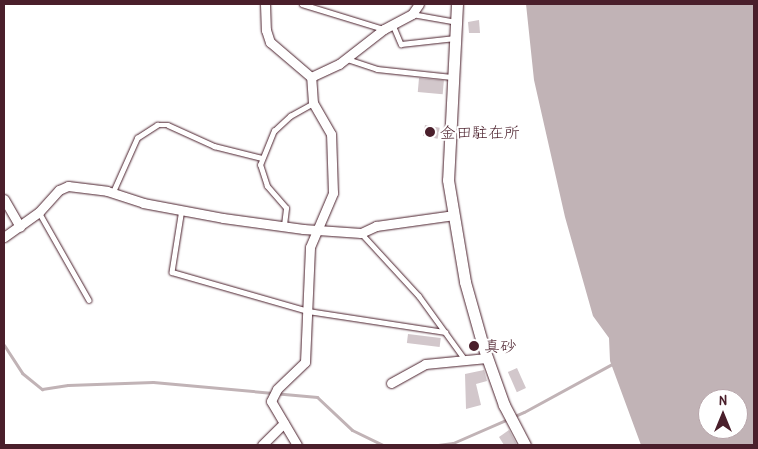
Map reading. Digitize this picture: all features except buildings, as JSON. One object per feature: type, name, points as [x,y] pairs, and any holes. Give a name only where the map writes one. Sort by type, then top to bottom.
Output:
[{"type":"main road","points":[[457,4],[457,38],[447,151],[454,215],[465,282],[488,358],[508,412],[525,445]]},
{"type":"street","points":[[265,4],[266,30],[270,42],[311,77],[313,103],[331,134],[334,170],[334,193],[310,247],[305,362],[277,389],[271,401],[297,445]]},
{"type":"street","points":[[311,77],[346,58],[388,26],[412,14],[419,4]]},
{"type":"street","points":[[4,237],[39,212],[58,190],[68,186],[113,192],[144,203],[284,225],[361,233],[376,226],[454,215]]},
{"type":"street","points":[[4,199],[20,227]]},
{"type":"street","points":[[391,383],[425,364],[488,358]]},
{"type":"street","points":[[262,445],[284,423]]},
{"type":"lane","points":[[302,4],[388,26],[401,44],[457,38]]},
{"type":"lane","points":[[412,14],[458,22]]},
{"type":"lane","points":[[346,58],[377,69],[453,78]]},
{"type":"lane","points":[[284,225],[286,208],[262,175],[262,158],[274,131],[290,116],[313,103]]},
{"type":"lane","points":[[113,192],[138,138],[157,125],[168,125],[214,146],[262,158]]},
{"type":"lane","points":[[182,209],[172,272],[308,311],[445,332]]},
{"type":"lane","points":[[39,212],[89,300]]},
{"type":"lane","points":[[361,233],[419,296],[466,361]]},
{"type":"shaded area","points":[[526,4],[754,4],[754,445],[641,445],[610,361],[609,338],[593,316],[565,217],[534,80]]},
{"type":"waterway","points":[[4,345],[22,373],[42,389],[68,385],[153,382],[317,397],[352,430],[383,445]]},
{"type":"waterway","points":[[438,445],[453,443],[524,412],[612,364]]},
{"type":"place","name":"金田駐在所","points":[[430,132]]},
{"type":"place","name":"真砂","points":[[474,346]]}]
